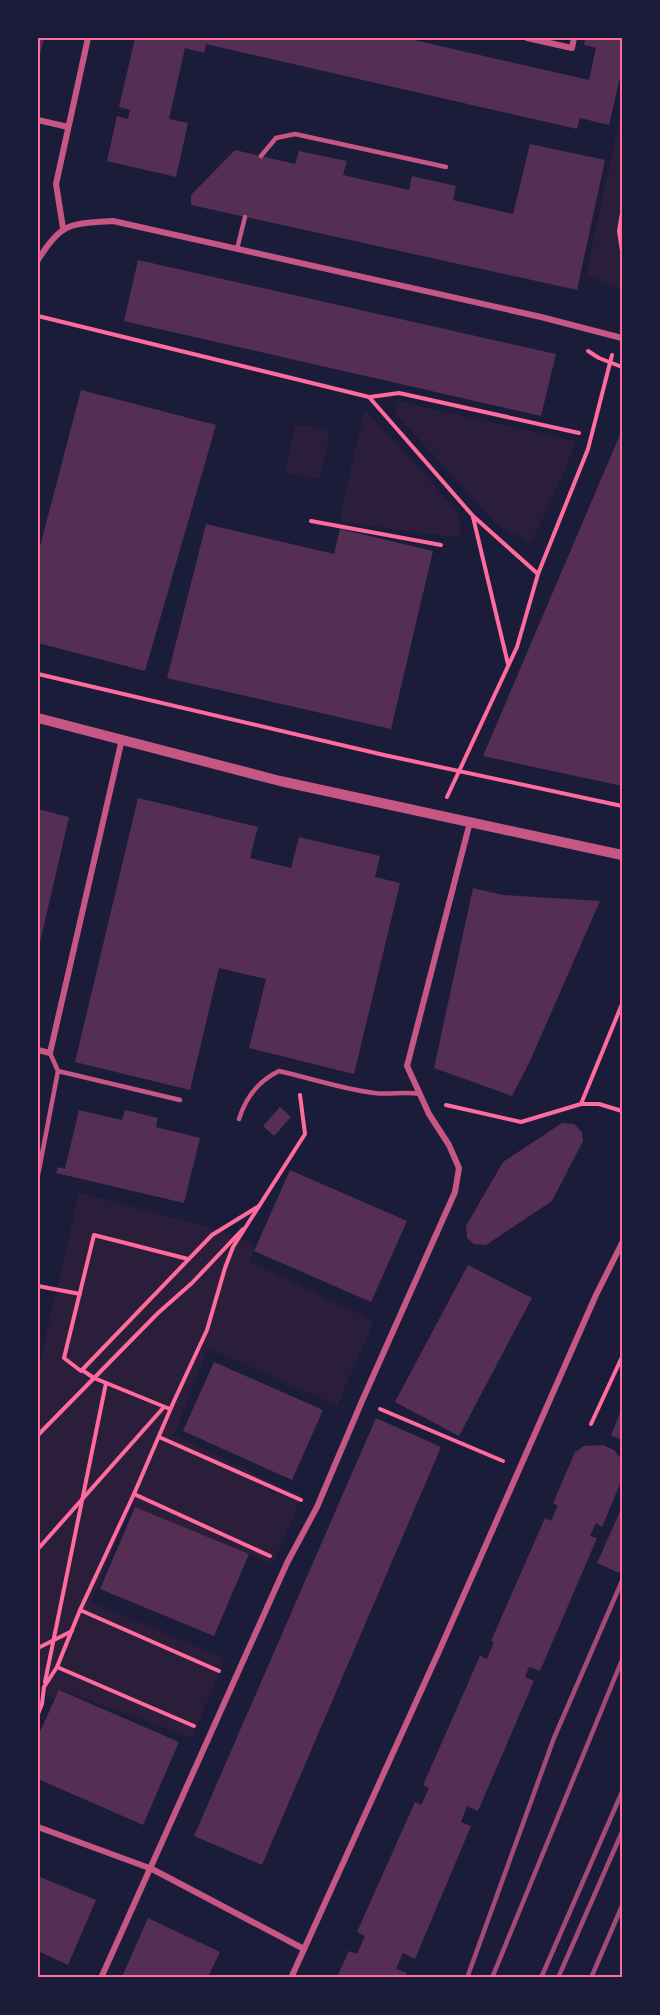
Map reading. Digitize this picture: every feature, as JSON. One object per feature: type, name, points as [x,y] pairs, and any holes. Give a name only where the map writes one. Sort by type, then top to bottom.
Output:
[{"type":"street","points":[[63,228],[56,184],[88,38]]},
{"type":"street","points":[[527,38],[572,48],[574,38]]},
{"type":"street","points":[[38,120],[68,127]]},
{"type":"street","points":[[38,260],[48,244],[63,228],[85,223],[112,221],[620,336]]},
{"type":"street","points":[[38,718],[289,783],[622,855]]},
{"type":"street","points":[[38,1050],[50,1053],[122,740]]},
{"type":"street","points":[[101,1977],[152,1869],[210,1733],[287,1563],[317,1507],[455,1192],[459,1168],[450,1145],[429,1114],[407,1066],[470,822]]},
{"type":"street","points":[[291,1977],[596,1295],[622,1244]]},
{"type":"street","points":[[38,1827],[152,1869],[304,1949]]},
{"type":"lane","points":[[261,156],[276,138],[296,134],[446,167]]},
{"type":"lane","points":[[237,249],[245,217]]},
{"type":"lane","points":[[38,1175],[58,1071],[50,1053]]},
{"type":"lane","points":[[58,1071],[180,1100]]},
{"type":"lane","points":[[239,1119],[244,1103],[265,1078],[279,1071],[372,1093],[389,1094],[408,1091],[420,1094]]},
{"type":"path","points":[[622,213],[620,231],[622,251]]},
{"type":"path","points":[[38,316],[369,398],[399,393],[579,433]]},
{"type":"path","points":[[439,815],[517,646],[538,574],[588,449],[610,362],[620,336]]},
{"type":"path","points":[[583,348],[622,367]]},
{"type":"path","points":[[369,398],[473,516],[538,574]]},
{"type":"path","points":[[473,516],[508,665]]},
{"type":"path","points":[[311,521],[441,545]]},
{"type":"path","points":[[38,674],[622,806]]},
{"type":"path","points":[[581,1104],[622,1004]]},
{"type":"path","points":[[44,1687],[57,1666],[80,1610],[207,1330],[233,1247],[305,1134],[299,1087],[306,1077]]},
{"type":"path","points":[[420,1094],[443,1104],[521,1122],[581,1104],[598,1104],[622,1112]]},
{"type":"path","points":[[82,1370],[212,1235],[260,1205]]},
{"type":"path","points":[[38,1435],[158,1313],[192,1283],[249,1223]]},
{"type":"path","points":[[170,1409],[94,1378],[64,1358],[94,1235],[188,1259]]},
{"type":"path","points":[[38,1286],[80,1294]]},
{"type":"path","points":[[591,1425],[622,1357]]},
{"type":"path","points":[[38,1714],[42,1704],[106,1383]]},
{"type":"path","points":[[362,1401],[520,1469]]},
{"type":"path","points":[[38,1549],[164,1407]]},
{"type":"path","points":[[159,1437],[317,1507]]},
{"type":"path","points":[[134,1494],[264,1553]]},
{"type":"path","points":[[80,1610],[236,1678]]},
{"type":"path","points":[[38,1648],[72,1630]]},
{"type":"path","points":[[57,1666],[210,1733]]},
{"type":"shaded area","points":[[619,121],[622,123],[622,289],[586,275]]},
{"type":"shaded area","points":[[398,401],[576,441],[564,473],[531,543],[498,526],[394,412]]},
{"type":"shaded area","points":[[365,410],[426,475],[457,513],[461,523],[460,535],[451,537],[342,522],[340,513]]},
{"type":"shaded area","points":[[295,426],[327,429],[329,437],[320,479],[287,474],[285,470]]},
{"type":"shaded area","points":[[79,1193],[230,1234],[255,1245],[250,1262],[374,1321],[337,1406],[208,1348],[174,1435],[302,1496],[273,1564],[132,1506],[91,1602],[225,1659],[192,1738],[60,1690],[55,1699],[38,1692],[38,1438],[41,1419],[38,1417],[38,1370]]},
{"type":"building","points":[[38,38],[44,38],[38,63]]},
{"type":"building","points":[[135,38],[405,38],[589,80],[596,48],[584,45],[585,38],[622,38],[622,69],[609,125],[580,118],[577,129],[206,44],[204,53],[185,48],[169,119],[188,123],[176,177],[107,161],[117,116],[128,119],[130,110],[119,107]]},
{"type":"building","points":[[530,144],[605,160],[577,290],[191,205],[191,195],[235,150],[295,164],[299,151],[347,161],[343,175],[409,190],[412,176],[456,186],[453,200],[513,214]]},
{"type":"building","points":[[138,260],[556,354],[541,416],[124,321]]},
{"type":"building","points":[[81,390],[216,425],[145,671],[38,643],[38,554]]},
{"type":"building","points":[[622,430],[622,786],[483,756]]},
{"type":"building","points":[[206,524],[334,554],[340,529],[433,551],[391,729],[167,678]]},
{"type":"building","points":[[138,798],[258,827],[250,858],[291,868],[299,837],[380,856],[375,877],[400,883],[354,1074],[249,1048],[266,979],[219,968],[190,1090],[75,1062]]},
{"type":"building","points":[[38,809],[69,817],[38,951]]},
{"type":"building","points":[[473,888],[503,895],[600,901],[530,1061],[512,1096],[434,1068]]},
{"type":"building","points":[[280,1107],[291,1117],[274,1136],[263,1126]]},
{"type":"building","points":[[79,1110],[122,1120],[125,1110],[158,1118],[156,1127],[200,1138],[184,1203],[56,1173],[58,1167],[65,1169]]},
{"type":"building","points":[[562,1123],[574,1124],[582,1132],[583,1141],[552,1201],[486,1245],[474,1244],[467,1238],[466,1226],[503,1162]]},
{"type":"building","points":[[290,1170],[407,1221],[371,1302],[254,1251]]},
{"type":"building","points":[[468,1265],[532,1298],[459,1436],[395,1402]]},
{"type":"building","points":[[214,1362],[323,1410],[292,1480],[183,1431]]},
{"type":"building","points":[[622,1408],[622,1440],[611,1435]]},
{"type":"building","points":[[376,1418],[441,1447],[262,1865],[194,1836]]},
{"type":"building","points":[[603,1445],[614,1450],[622,1460],[622,1479],[602,1527],[596,1523],[590,1536],[597,1538],[540,1671],[529,1667],[525,1677],[534,1681],[478,1811],[467,1806],[461,1822],[471,1826],[415,1959],[403,1953],[396,1969],[407,1973],[406,1977],[337,1977],[349,1951],[357,1954],[365,1936],[357,1932],[415,1802],[421,1805],[429,1788],[423,1785],[480,1656],[487,1659],[494,1642],[491,1641],[545,1518],[551,1521],[558,1506],[553,1503],[575,1452],[584,1446]]},
{"type":"building","points":[[135,1507],[249,1554],[214,1636],[100,1589]]},
{"type":"building","points":[[622,1507],[622,1565],[619,1573],[597,1563]]},
{"type":"building","points":[[59,1690],[179,1742],[143,1825],[38,1779],[38,1736]]},
{"type":"building","points":[[38,1876],[96,1900],[68,1965],[38,1951]]},
{"type":"building","points":[[148,1918],[220,1952],[208,1977],[122,1977]]},
{"type":"railway","points":[[467,1978],[554,1738],[622,1581]]},
{"type":"railway","points":[[492,1978],[622,1660]]},
{"type":"railway","points":[[541,1978],[622,1792]]},
{"type":"railway","points":[[558,1978],[622,1832]]},
{"type":"railway","points":[[591,1978],[622,1906]]}]
